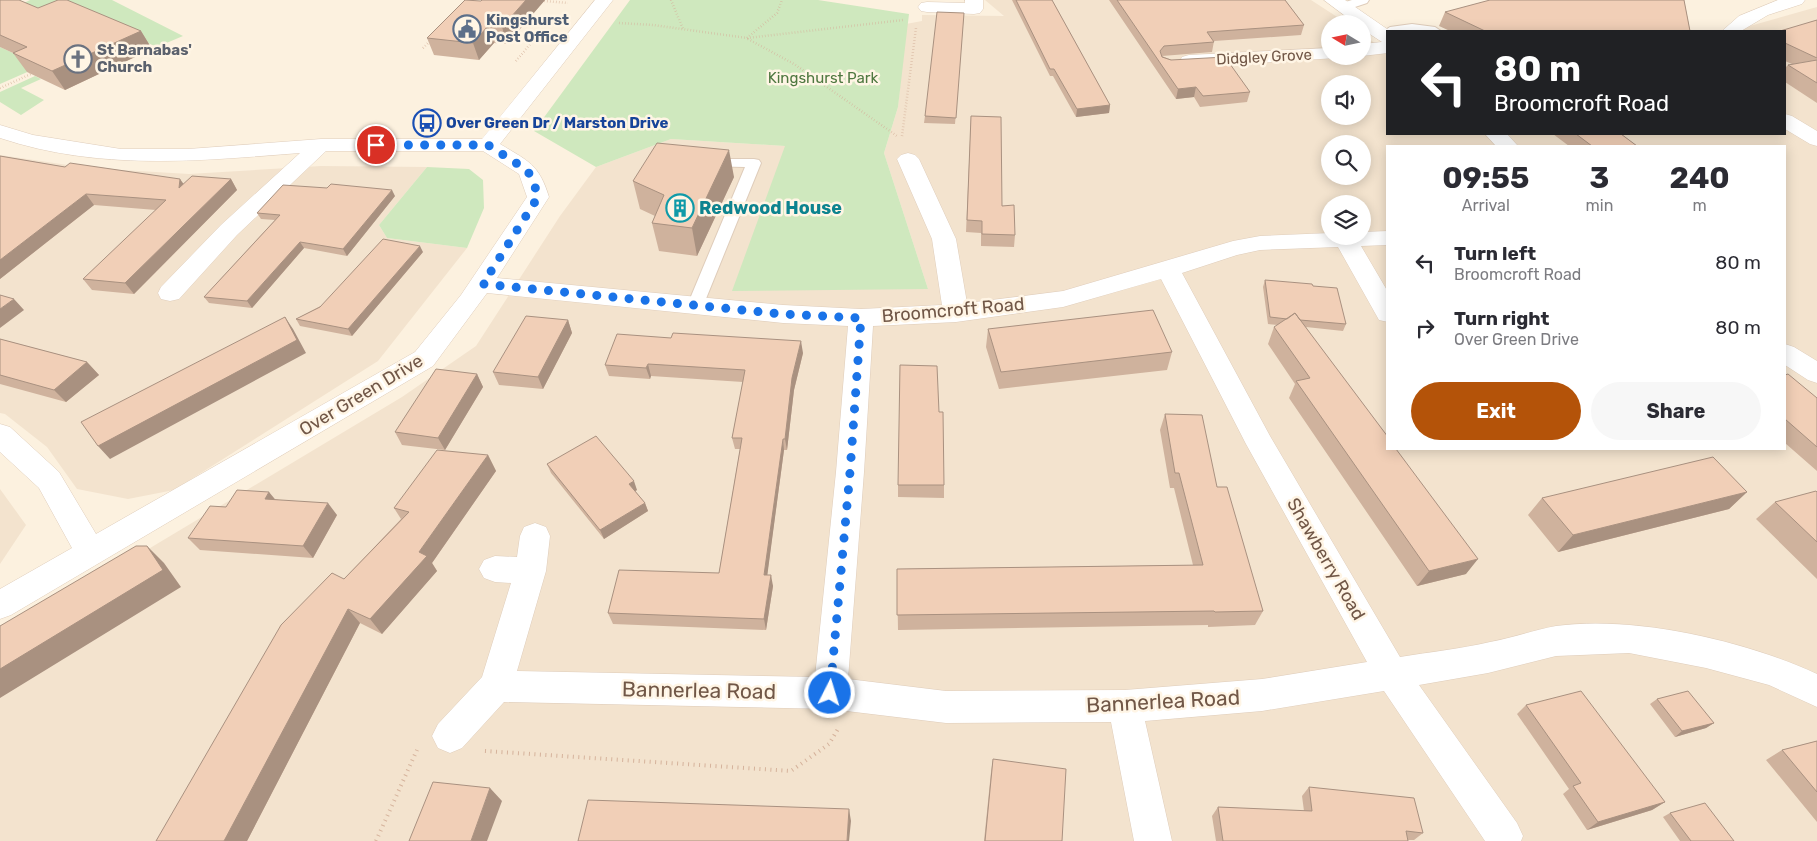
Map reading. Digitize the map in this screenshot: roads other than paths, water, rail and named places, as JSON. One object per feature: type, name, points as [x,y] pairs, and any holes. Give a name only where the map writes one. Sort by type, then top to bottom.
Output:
[{"type":"street","points":[[0,131],[30,140],[121,155],[188,155],[321,145],[488,145],[604,0]]},
{"type":"street","points":[[927,8],[974,9],[974,0]]},
{"type":"street","points":[[1732,30],[1739,23],[1796,0]]},
{"type":"street","points":[[1338,3],[1386,35]]},
{"type":"street","points":[[1371,45],[1386,37]]},
{"type":"street","name":"Didgley Grove","points":[[1169,62],[1321,54]]},
{"type":"street","points":[[1786,121],[1817,140]]},
{"type":"street","points":[[1496,135],[1507,145]]},
{"type":"street","points":[[170,293],[229,230],[321,145]]},
{"type":"street","name":"Over Green Drive","points":[[0,605],[424,359],[446,335],[483,284],[538,197],[533,180],[527,170],[488,145]]},
{"type":"street","points":[[908,159],[944,239],[956,313]]},
{"type":"street","name":"Broomcroft Road","points":[[1371,239],[1386,238]]},
{"type":"street","name":"Broomcroft Road","points":[[483,284],[782,314],[861,318],[956,313],[1063,299],[1233,248],[1260,243],[1321,241]]},
{"type":"street","points":[[1349,245],[1386,310]]},
{"type":"street","name":"Shawberry Road","points":[[1168,269],[1260,444],[1391,673],[1504,836]]},
{"type":"street","points":[[844,694],[850,472],[861,318]]},
{"type":"street","points":[[1786,354],[1817,373]]},
{"type":"street","points":[[0,435],[50,480],[90,552]]},
{"type":"street","points":[[448,744],[496,686],[530,570],[535,536]]},
{"type":"street","points":[[495,569],[530,570]]},
{"type":"street","name":"Bannerlea Road","points":[[496,686],[844,694],[946,707],[1125,706],[1262,695],[1488,658],[1556,641],[1629,638],[1706,652],[1775,671],[1817,691]]},
{"type":"street","points":[[1125,706],[1153,841]]},
{"type":"lane","points":[[1338,3],[1363,0]]},
{"type":"lane","points":[[1406,30],[1412,28],[1427,30]]},
{"type":"lane","points":[[688,163],[754,163],[695,306]]},
{"type":"place","name":"Kingshurst Post Office","points":[[467,29]]},
{"type":"place","name":"St Barnabas' Church","points":[[78,59]]},
{"type":"place","name":"Over Green Dr / Marston Drive","points":[[427,123]]},
{"type":"place","name":"Redwood House","points":[[680,208]]},
{"type":"park label","name":"Kingshurst Park","points":[[823,78]]}]
